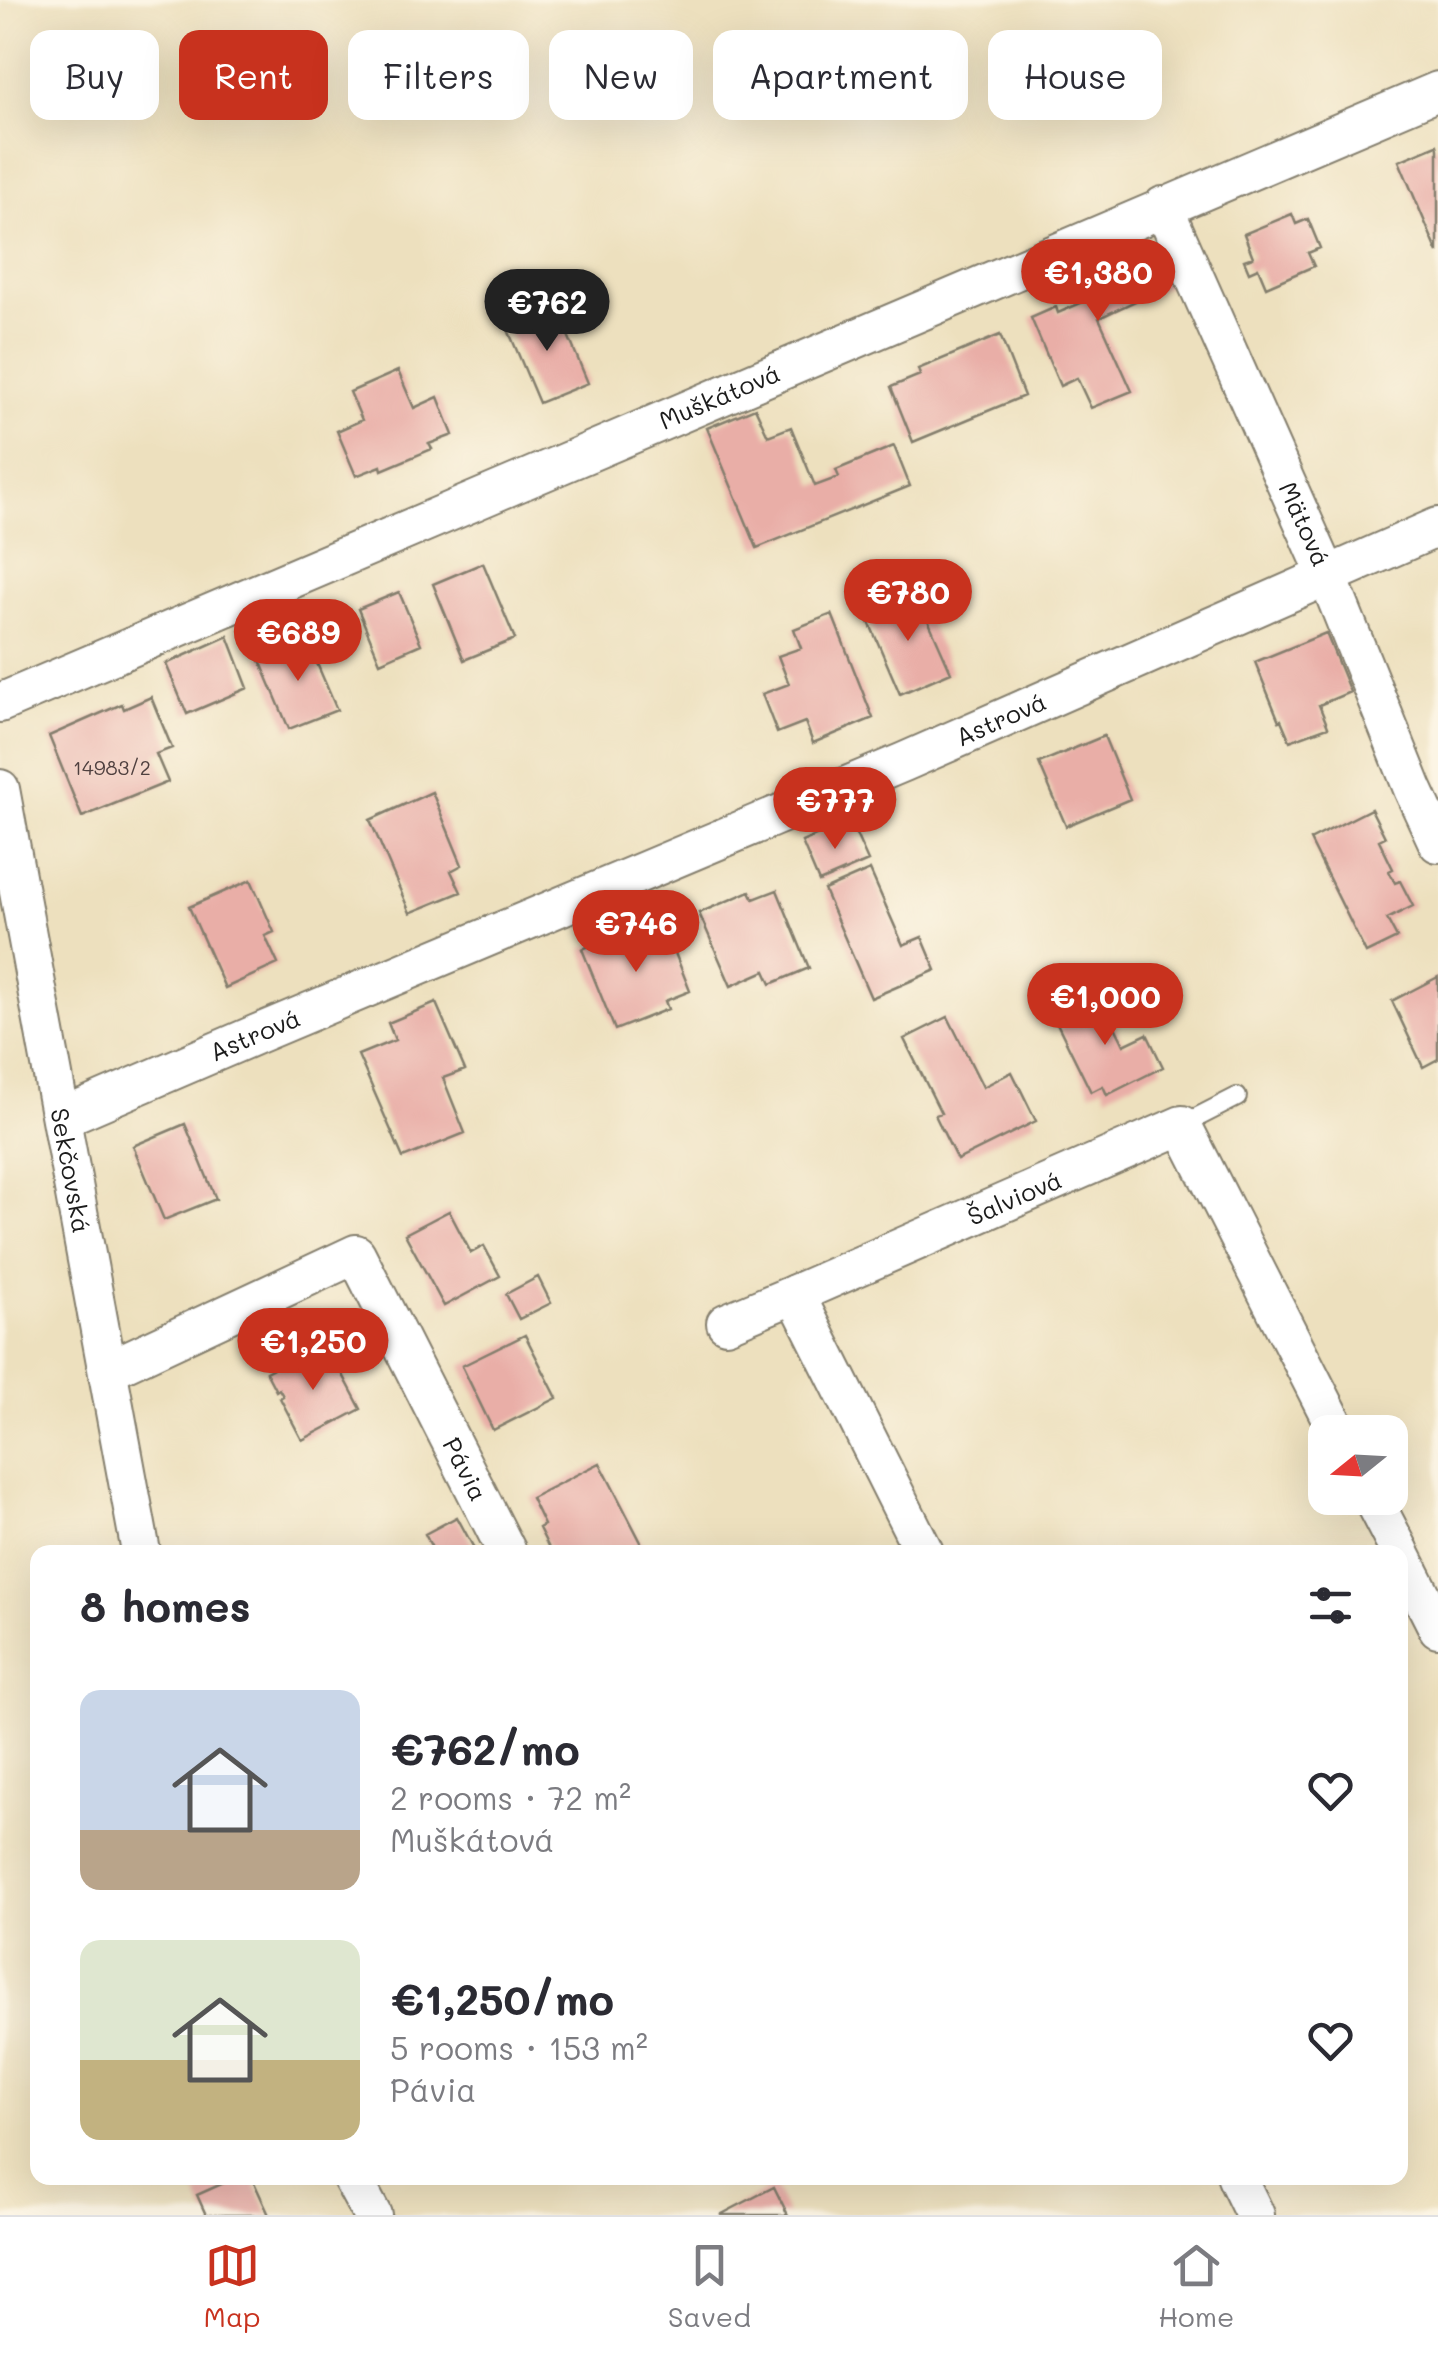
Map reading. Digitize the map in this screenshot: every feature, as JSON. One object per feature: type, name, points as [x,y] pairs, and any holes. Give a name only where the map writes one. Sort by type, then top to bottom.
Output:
[{"type":"street","name":"Muškátová","points":[[0,703],[1438,90]]},
{"type":"street","name":"Mätová","points":[[1163,206],[1326,575],[1438,843]]},
{"type":"street","name":"Astrová","points":[[62,1118],[904,762],[1438,526]]},
{"type":"street","name":"Sekčovská","points":[[0,789],[140,1545]]},
{"type":"street","name":"Šalviová","points":[[726,1323],[1182,1125]]},
{"type":"street","points":[[1182,1125],[1329,1415]]},
{"type":"street","name":"Pávia","points":[[108,1370],[356,1254],[503,1545]]},
{"type":"street","points":[[795,1294],[920,1545]]},
{"type":"street","points":[[1381,1515],[1396,1545]]},
{"type":"street","points":[[1408,1569],[1438,1628]]},
{"type":"street","points":[[356,2185],[372,2215]]},
{"type":"street","points":[[1241,2185],[1256,2215]]},
{"type":"lane","points":[[1182,1125],[1237,1097]]},
{"type":"building","points":[[1437,145],[1438,149],[1438,253],[1399,161]]},
{"type":"building","points":[[1292,214],[1296,224],[1308,219],[1320,248],[1308,253],[1314,266],[1266,287],[1258,268],[1249,272],[1244,260],[1253,257],[1244,234]]},
{"type":"building","points":[[1126,249],[1164,264],[1174,283],[1099,318],[1132,391],[1091,408],[1077,378],[1060,386],[1031,318],[1056,307],[1058,313],[1090,299],[1079,270]]},
{"type":"building","points":[[555,304],[588,383],[539,403],[506,325]]},
{"type":"building","points":[[1000,335],[1024,396],[913,442],[891,387],[920,375],[918,369]]},
{"type":"building","points":[[398,371],[414,408],[438,397],[453,435],[429,444],[432,449],[382,470],[381,466],[356,476],[337,431],[362,420],[350,392]]},
{"type":"building","points":[[755,408],[768,436],[791,427],[815,486],[839,477],[836,470],[894,446],[910,486],[757,548],[707,428]]},
{"type":"building","points":[[483,563],[515,639],[464,660],[433,584]]},
{"type":"building","points":[[399,592],[421,644],[380,662],[358,609]]},
{"type":"building","points":[[916,593],[951,672],[900,694],[866,615]]},
{"type":"building","points":[[832,614],[873,718],[813,743],[805,722],[777,733],[762,694],[789,684],[778,656],[801,648],[794,629]]},
{"type":"building","points":[[1326,633],[1350,692],[1319,705],[1328,727],[1290,741],[1255,662]]},
{"type":"building","points":[[228,636],[248,688],[187,714],[166,664]]},
{"type":"building","points":[[306,638],[337,710],[289,729],[259,658]]},
{"type":"building","points":[[151,697],[172,748],[156,754],[168,782],[82,817],[49,736],[122,704],[124,709]]},
{"type":"building","points":[[1104,736],[1130,799],[1066,826],[1039,763]]},
{"type":"building","points":[[432,792],[462,865],[451,871],[461,892],[410,913],[370,820]]},
{"type":"building","points":[[1371,809],[1385,837],[1379,840],[1393,869],[1389,871],[1395,883],[1400,881],[1413,906],[1387,919],[1397,938],[1366,953],[1310,840]]},
{"type":"building","points":[[850,821],[868,861],[819,882],[802,842]]},
{"type":"building","points":[[870,870],[903,945],[922,937],[936,970],[871,998],[824,890]]},
{"type":"building","points":[[251,880],[274,932],[265,936],[278,964],[225,988],[189,907]]},
{"type":"building","points":[[777,890],[809,968],[771,984],[765,971],[731,986],[699,913],[750,891],[754,899]]},
{"type":"building","points":[[664,925],[690,991],[665,1001],[668,1009],[615,1030],[582,949],[626,932],[628,939]]},
{"type":"building","points":[[1438,977],[1438,1059],[1423,1067],[1392,1001]]},
{"type":"building","points":[[1099,994],[1124,1045],[1147,1034],[1163,1067],[1107,1095],[1103,1086],[1091,1092],[1054,1017]]},
{"type":"building","points":[[436,1003],[465,1070],[443,1078],[465,1133],[403,1158],[358,1055],[395,1040],[388,1023]]},
{"type":"building","points":[[948,1017],[983,1087],[1012,1072],[1036,1121],[957,1160],[935,1115],[941,1113],[904,1039]]},
{"type":"building","points":[[185,1124],[216,1199],[164,1220],[133,1146]]},
{"type":"building","points":[[449,1211],[471,1253],[484,1246],[500,1276],[444,1306],[405,1234]]},
{"type":"building","points":[[538,1277],[551,1303],[519,1319],[506,1294]]},
{"type":"building","points":[[525,1335],[557,1398],[493,1430],[462,1366]]},
{"type":"building","points":[[306,1351],[312,1362],[331,1352],[361,1409],[302,1440],[280,1398],[283,1396],[266,1372]]},
{"type":"building","points":[[600,1463],[642,1545],[548,1545],[539,1528],[544,1525],[531,1498]]},
{"type":"building","points":[[457,1517],[472,1545],[430,1545],[425,1534]]},
{"type":"building","points":[[219,2185],[255,2185],[269,2215],[206,2215],[197,2195]]},
{"type":"building","points":[[774,2187],[788,2215],[720,2215]]}]
